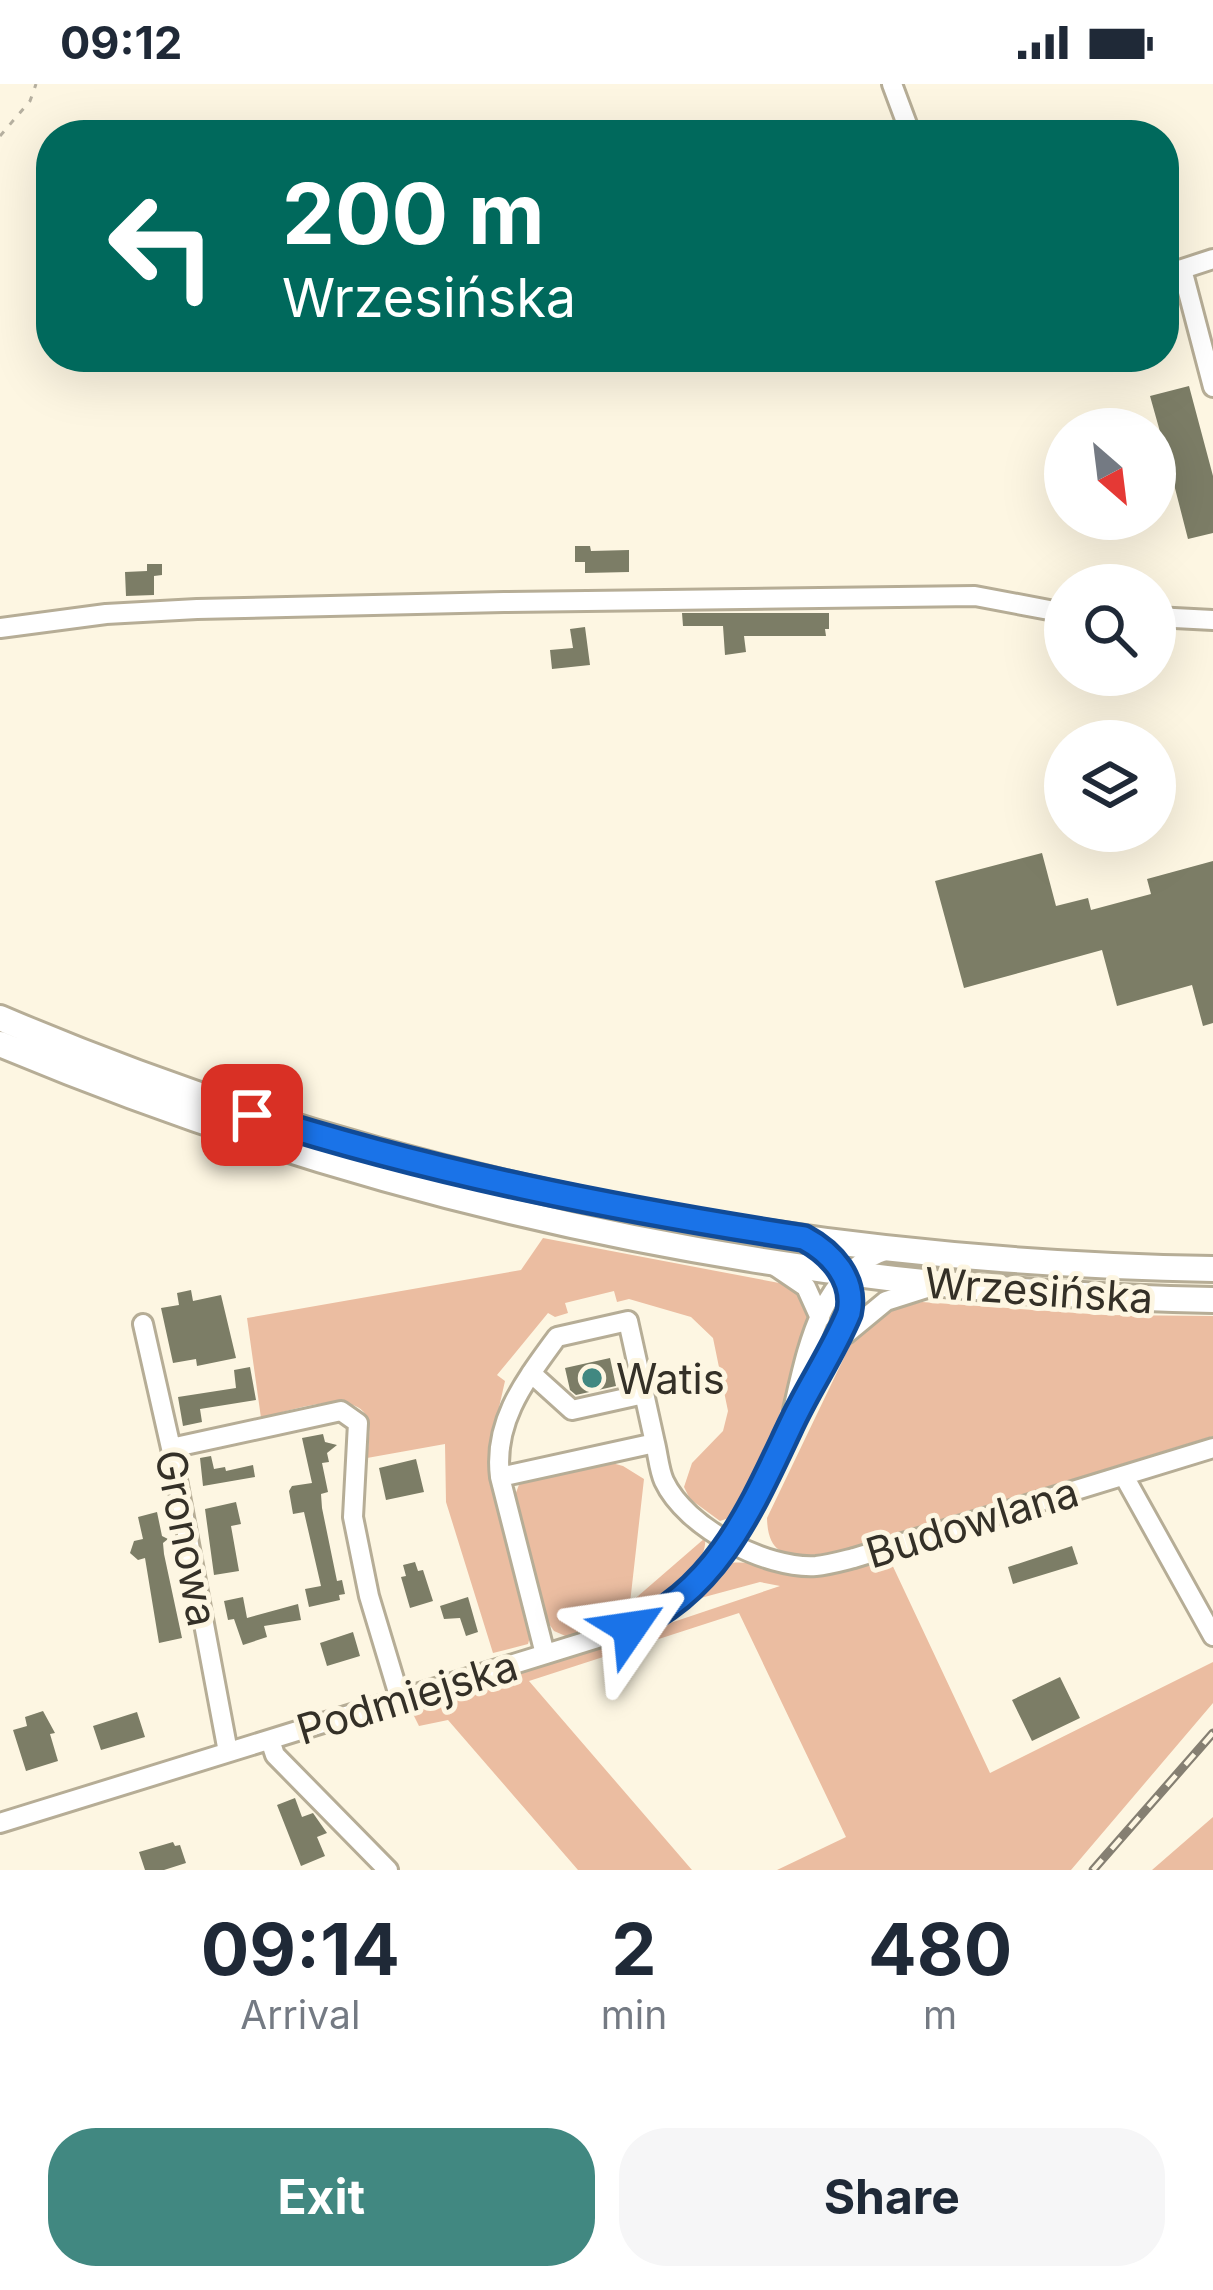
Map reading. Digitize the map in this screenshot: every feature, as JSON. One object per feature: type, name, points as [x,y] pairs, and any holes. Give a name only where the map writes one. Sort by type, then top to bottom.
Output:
[{"type":"main road","name":"Wrzesińska","points":[[0,1018],[177,1088],[328,1139],[481,1179],[804,1238],[1071,1265],[1213,1269]]},
{"type":"main road","name":"Wrzesińska","points":[[0,1044],[274,1147],[445,1197],[580,1229],[844,1275],[1085,1297],[1213,1300]]},
{"type":"street","points":[[892,84],[905,120]]},
{"type":"street","points":[[1179,270],[1213,259]]},
{"type":"street","points":[[1179,289],[1213,387]]},
{"type":"street","points":[[0,628],[106,614],[197,609],[504,602],[975,596],[1044,609]]},
{"type":"street","points":[[1176,618],[1213,620]]},
{"type":"street","points":[[804,1238],[822,1249],[844,1275],[858,1262],[894,1248]]},
{"type":"street","points":[[770,1263],[806,1287],[820,1318]]},
{"type":"street","name":"Podmiejska","points":[[790,1426],[820,1318],[832,1289],[844,1275]]},
{"type":"street","name":"Podmiejska","points":[[0,1823],[630,1628],[656,1614],[692,1585],[730,1543],[761,1493],[790,1426],[836,1347],[851,1306],[844,1275]]},
{"type":"street","points":[[836,1347],[857,1321],[886,1301],[943,1285]]},
{"type":"street","name":"Budowlana","points":[[531,1373],[556,1337],[628,1321],[664,1482],[702,1526],[782,1564],[816,1566],[854,1558],[1213,1448]]},
{"type":"street","name":"Gronowa","points":[[142,1324],[171,1448],[228,1752]]},
{"type":"street","points":[[545,1654],[496,1451],[514,1394],[531,1373],[572,1410],[644,1394]]},
{"type":"street","points":[[171,1448],[341,1411],[358,1423],[353,1517],[369,1596],[400,1700]]},
{"type":"street","points":[[500,1477],[656,1443]]},
{"type":"street","points":[[1124,1476],[1213,1636]]},
{"type":"street","points":[[270,1739],[275,1754],[388,1870]]},
{"type":"path","points":[[0,136],[30,101],[36,84]]},
{"type":"shaded area","points":[[543,1238],[795,1286],[810,1314],[808,1333],[751,1495],[741,1514],[720,1521],[690,1499],[684,1487],[692,1463],[723,1431],[728,1411],[713,1338],[691,1317],[629,1299],[617,1302],[614,1291],[565,1303],[568,1313],[555,1317],[548,1313],[497,1375],[505,1381],[488,1456],[532,1630],[528,1644],[493,1653],[446,1502],[445,1444],[367,1458],[368,1420],[350,1404],[320,1404],[261,1418],[247,1318],[521,1270]]},
{"type":"shaded area","points":[[922,1302],[1105,1315],[1213,1316],[1213,1436],[826,1555],[784,1553],[772,1542],[767,1518],[853,1339],[883,1311]]},
{"type":"shaded area","points":[[601,1460],[644,1479],[630,1603],[705,1538],[704,1549],[691,1573],[655,1605],[633,1618],[570,1638],[554,1631],[547,1621],[514,1498],[520,1482],[528,1478]]},
{"type":"shaded area","points":[[889,1558],[990,1773],[1213,1662],[1213,1703],[1071,1870],[777,1870],[846,1837],[739,1613],[529,1681],[692,1870],[578,1870],[448,1720],[419,1726],[411,1710],[780,1586],[760,1582],[697,1599],[731,1563],[816,1576]]},
{"type":"shaded area","points":[[1213,1817],[1213,1870],[1152,1870]]},
{"type":"building","points":[[1189,386],[1213,476],[1213,533],[1188,539],[1176,492],[1176,408],[1153,408],[1150,396]]},
{"type":"building","points":[[575,546],[590,546],[591,551],[629,550],[629,572],[585,573],[585,562],[575,562]]},
{"type":"building","points":[[147,564],[162,564],[162,575],[154,576],[154,595],[126,596],[125,572],[147,571]]},
{"type":"building","points":[[682,613],[829,613],[829,629],[825,629],[826,636],[744,636],[746,652],[725,655],[723,626],[683,626]]},
{"type":"building","points":[[585,627],[590,665],[552,669],[550,650],[573,648],[570,629]]},
{"type":"building","points":[[1042,853],[1056,906],[1088,898],[1091,910],[1151,894],[1147,879],[1213,861],[1213,1023],[1203,1026],[1192,985],[1117,1006],[1102,950],[964,988],[935,881]]},
{"type":"building","points":[[191,1290],[193,1301],[221,1295],[236,1358],[197,1366],[196,1359],[173,1363],[161,1308],[179,1305],[177,1293]]},
{"type":"building","points":[[610,1358],[616,1386],[576,1395],[570,1390],[565,1368]]},
{"type":"building","points":[[250,1367],[256,1400],[200,1409],[202,1422],[183,1426],[178,1397],[236,1388],[234,1370]]},
{"type":"building","points":[[323,1434],[325,1442],[337,1445],[327,1453],[329,1462],[322,1463],[328,1492],[321,1494],[337,1581],[342,1580],[345,1594],[339,1595],[340,1600],[309,1607],[305,1589],[321,1586],[304,1512],[293,1514],[289,1491],[292,1486],[312,1483],[302,1438]]},
{"type":"building","points":[[211,1456],[214,1469],[253,1465],[255,1477],[203,1486],[200,1458]]},
{"type":"building","points":[[416,1459],[424,1492],[386,1500],[379,1468]]},
{"type":"building","points":[[236,1502],[241,1524],[231,1526],[239,1571],[214,1575],[205,1509]]},
{"type":"building","points":[[157,1512],[162,1536],[168,1539],[163,1543],[164,1554],[182,1638],[159,1643],[145,1558],[138,1560],[130,1553],[134,1541],[143,1539],[138,1517]]},
{"type":"building","points":[[1072,1546],[1078,1564],[1013,1584],[1008,1567]]},
{"type":"building","points":[[415,1562],[418,1571],[423,1570],[433,1601],[410,1608],[401,1577],[406,1576],[403,1565]]},
{"type":"building","points":[[243,1597],[247,1618],[298,1604],[301,1620],[264,1626],[267,1637],[243,1645],[234,1619],[228,1620],[224,1601]]},
{"type":"building","points":[[468,1597],[478,1632],[466,1636],[460,1618],[444,1619],[440,1606]]},
{"type":"building","points":[[353,1632],[360,1656],[327,1666],[320,1643]]},
{"type":"building","points":[[1060,1677],[1080,1718],[1032,1741],[1012,1700]]},
{"type":"building","points":[[43,1711],[55,1733],[50,1734],[58,1761],[26,1771],[13,1730],[27,1726],[25,1717]]},
{"type":"building","points":[[137,1712],[145,1737],[101,1750],[93,1726]]},
{"type":"building","points":[[295,1798],[302,1817],[313,1813],[327,1833],[317,1837],[325,1856],[301,1866],[277,1805]]},
{"type":"building","points":[[173,1842],[180,1845],[186,1863],[145,1870],[139,1852]]},
{"type":"railway","points":[[1093,1870],[1213,1733]]},
{"type":"place","name":"Watis","points":[[592,1378]]},
{"type":"route","points":[[252,1115],[481,1179],[804,1238],[838,1267],[852,1298],[849,1313],[748,1516],[717,1559],[683,1594],[630,1628]]}]
